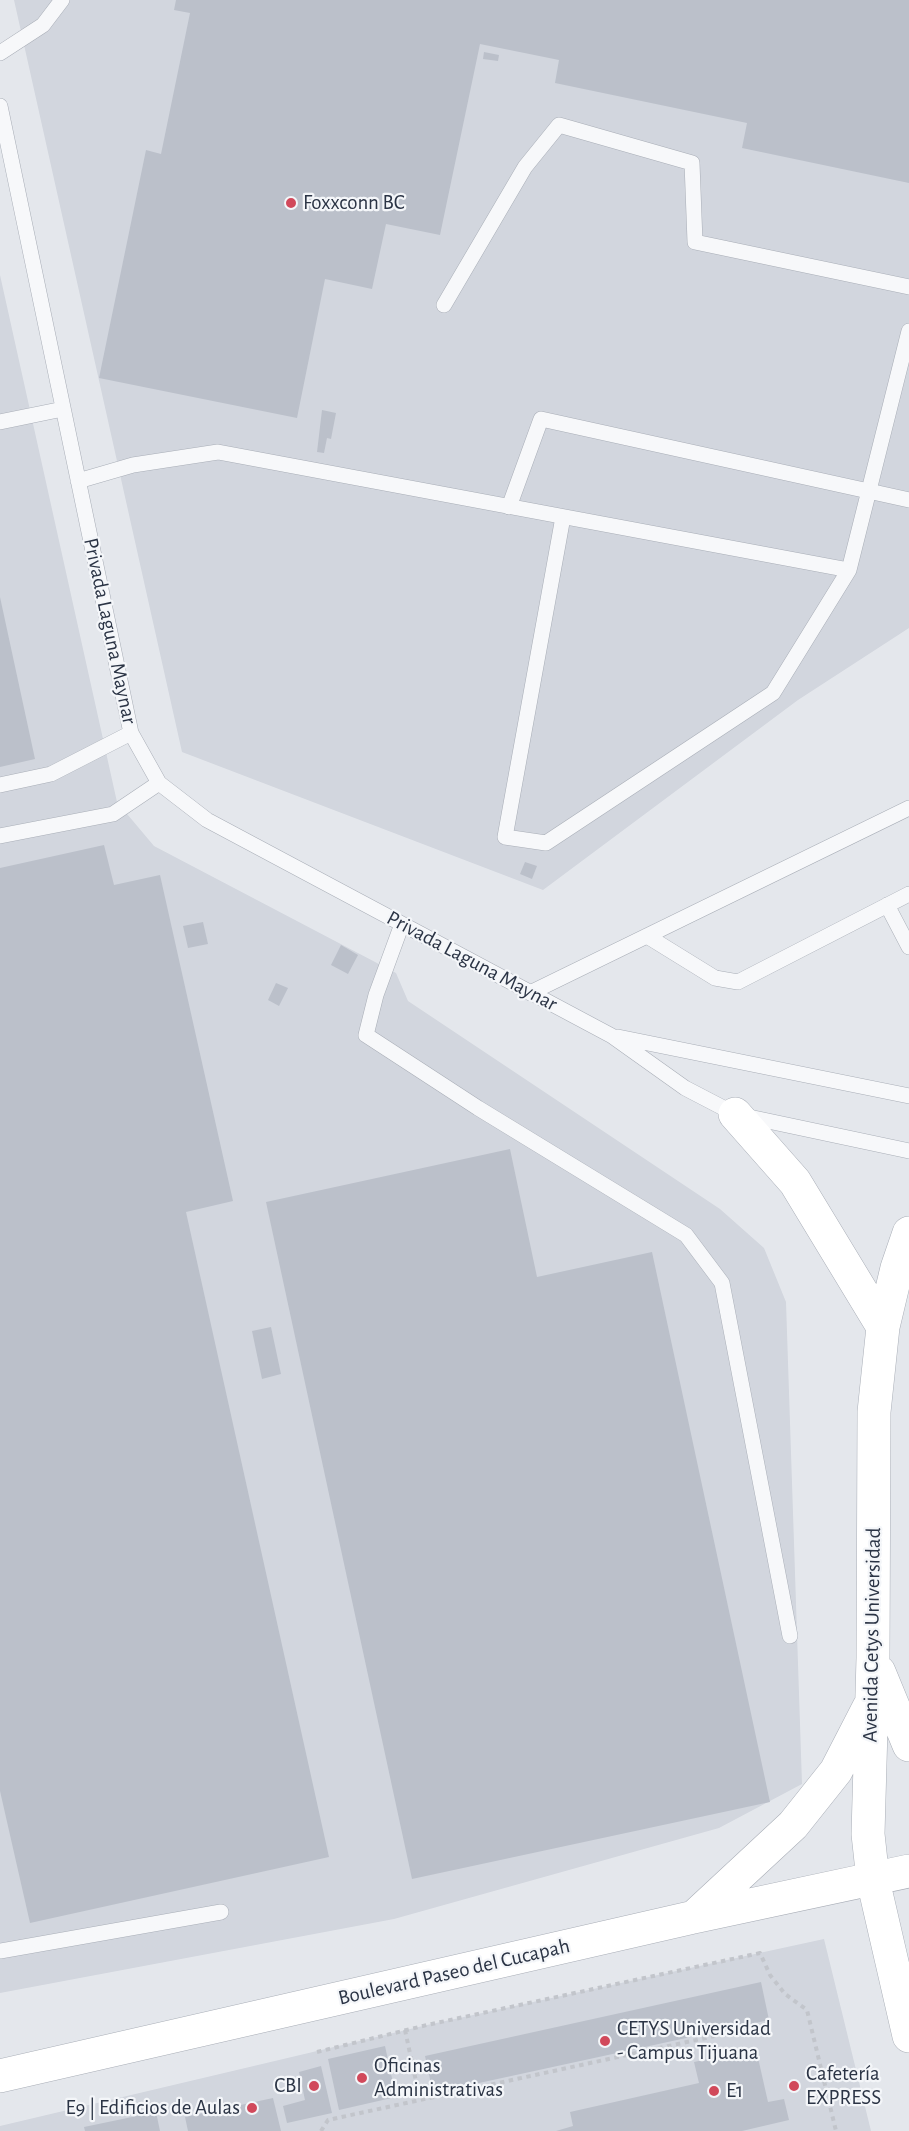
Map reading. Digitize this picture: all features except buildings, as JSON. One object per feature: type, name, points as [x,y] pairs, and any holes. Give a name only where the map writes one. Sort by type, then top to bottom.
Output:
[{"type":"main road","points":[[735,1114],[795,1182],[883,1327]]},
{"type":"main road","name":"Avenida Cetys Universidad","points":[[909,1233],[897,1268],[883,1327],[874,1412],[873,1658],[868,1834],[873,1880],[909,2036]]},
{"type":"main road","points":[[873,1658],[909,1745]]},
{"type":"main road","points":[[694,1917],[794,1826],[836,1771],[872,1700]]},
{"type":"main road","name":"Boulevard Paseo del Cucapah","points":[[0,2076],[694,1917],[909,1871]]},
{"type":"lane","points":[[0,52],[43,25],[62,0]]},
{"type":"lane","name":"Privada Laguna Maynar","points":[[0,106],[4,144],[63,409],[131,733],[159,783],[207,820],[612,1036],[685,1088],[735,1114],[909,1150]]},
{"type":"lane","points":[[444,305],[525,167],[559,125],[692,163],[695,242],[909,287]]},
{"type":"lane","points":[[563,517],[505,837],[546,843],[773,693],[849,570],[909,331]]},
{"type":"lane","points":[[0,422],[63,409]]},
{"type":"lane","points":[[508,507],[541,419],[909,500]]},
{"type":"lane","points":[[78,481],[133,465],[218,453],[849,570]]},
{"type":"lane","points":[[0,785],[51,774],[131,733]]},
{"type":"lane","points":[[0,836],[113,814],[159,783]]},
{"type":"lane","points":[[530,993],[909,808]]},
{"type":"lane","points":[[647,936],[714,978],[738,982],[909,894]]},
{"type":"lane","points":[[887,905],[909,947]]},
{"type":"lane","points":[[402,924],[376,995],[366,1035],[478,1108],[686,1235],[722,1283],[790,1636]]},
{"type":"lane","name":"Privada Laguna Maynar","points":[[612,1036],[909,1096]]},
{"type":"lane","points":[[0,1951],[221,1912]]},
{"type":"path","points":[[317,2052],[405,2030],[760,1953],[770,1975],[785,1994],[807,2010],[836,2131]]},
{"type":"path","points":[[321,2131],[327,2120],[756,2027]]},
{"type":"path","points":[[405,2030],[420,2100]]},
{"type":"shaded area","points":[[14,0],[909,0],[909,628],[798,700],[543,890],[182,752]]},
{"type":"shaded area","points":[[0,275],[117,802],[154,846],[396,973],[408,1001],[720,1209],[764,1248],[786,1302],[802,1784],[719,1828],[394,1919],[0,1993]]},
{"type":"shaded area","name":"CETYS Universidad - Campus Tijuana","points":[[824,1939],[871,2131],[0,2131],[0,2126],[427,2025]]},
{"type":"place","name":"Foxxconn BC","points":[[291,203]]},
{"type":"place","name":"CETYS Universidad - Campus Tijuana","points":[[605,2041]]},
{"type":"place","name":"Oficinas Administrativas","points":[[362,2078]]},
{"type":"place","name":"CBI","points":[[314,2086]]},
{"type":"place","name":"Cafetería EXPRESS","points":[[794,2086]]},
{"type":"place","name":"E1","points":[[714,2091]]},
{"type":"place","name":"E9 | Edificios de Aulas","points":[[252,2108]]}]
